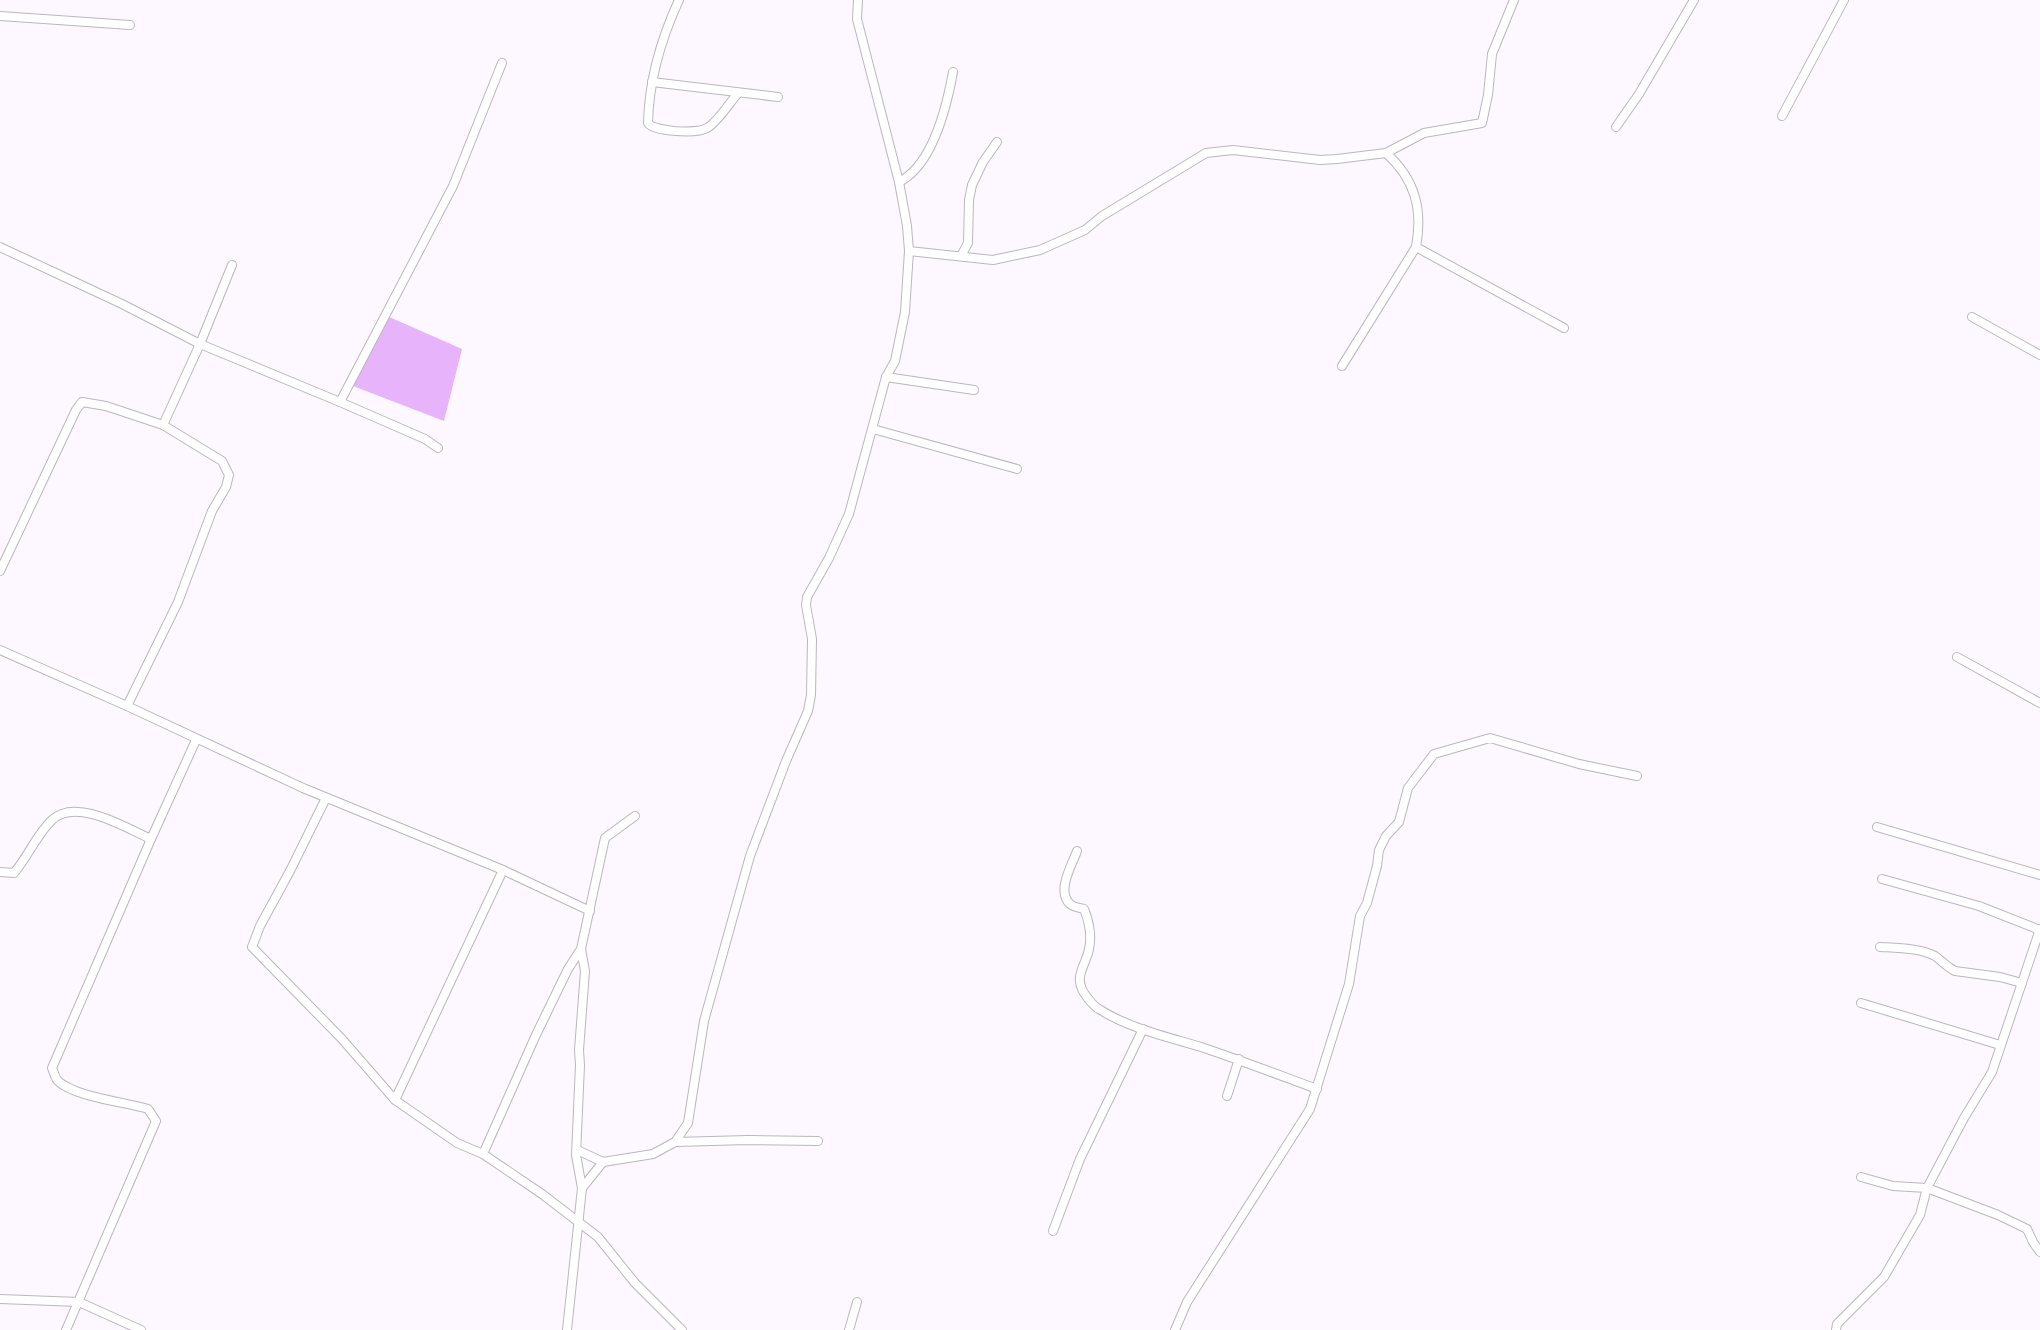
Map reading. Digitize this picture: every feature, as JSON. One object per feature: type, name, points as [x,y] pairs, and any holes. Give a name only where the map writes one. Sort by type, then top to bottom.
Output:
[{"type":"street","points":[[680,0],[666,32],[652,82],[648,123],[653,128],[702,130],[708,128],[738,93]]},
{"type":"street","points":[[577,1150],[603,1162],[653,1154],[675,1142],[688,1123],[704,1021],[750,856],[786,761],[808,711],[811,695],[812,639],[806,605],[807,597],[829,558],[849,514],[886,377],[895,361],[905,312],[909,250],[907,226],[899,182],[857,19],[858,0]]},
{"type":"street","points":[[909,250],[993,260],[1040,250],[1085,230],[1102,216],[1206,153],[1233,150],[1320,160],[1386,153],[1424,134],[1482,123],[1488,95],[1492,54],[1514,0]]},
{"type":"street","points":[[1616,127],[1645,85],[1694,0]]},
{"type":"street","points":[[1782,116],[1844,0]]},
{"type":"street","points":[[0,16],[130,25]]},
{"type":"street","points":[[340,402],[453,186],[502,63]]},
{"type":"street","points":[[899,182],[909,175],[935,139],[954,72]]},
{"type":"street","points":[[652,82],[778,97]]},
{"type":"street","points":[[961,256],[968,243],[969,201],[972,185],[983,162],[997,142]]},
{"type":"street","points":[[1341,366],[1416,247],[1420,226],[1419,207],[1408,180],[1395,161],[1386,153]]},
{"type":"street","points":[[0,246],[200,344],[425,439],[438,448]]},
{"type":"street","points":[[1416,247],[1564,328]]},
{"type":"street","points":[[163,425],[200,344],[232,265]]},
{"type":"street","points":[[1972,317],[2040,355]]},
{"type":"street","points":[[886,377],[975,390]]},
{"type":"street","points":[[0,571],[76,410],[82,402],[106,406],[163,425],[222,461],[229,475],[226,487],[212,511],[178,602],[127,706]]},
{"type":"street","points":[[873,429],[1017,469]]},
{"type":"street","points":[[0,650],[326,798],[503,870],[590,911]]},
{"type":"street","points":[[1956,657],[2040,703]]},
{"type":"street","points":[[1175,1330],[1187,1302],[1310,1109],[1349,984],[1360,916],[1367,903],[1379,850],[1386,836],[1399,822],[1408,788],[1434,754],[1490,738],[1579,764],[1637,776]]},
{"type":"street","points":[[66,1330],[156,1121],[148,1109],[99,1099],[68,1087],[57,1080],[52,1068],[196,740]]},
{"type":"street","points":[[326,798],[260,926],[252,947],[312,1007],[395,1100],[457,1143],[483,1155],[542,1194],[598,1237],[635,1283],[682,1330]]},
{"type":"street","points":[[0,872],[14,873],[53,818],[74,810],[96,814],[151,839]]},
{"type":"street","points":[[483,1155],[535,1036],[568,969],[581,949],[605,838],[635,816]]},
{"type":"street","points":[[1876,827],[2040,875]]},
{"type":"street","points":[[1077,851],[1064,893],[1071,904],[1084,909],[1089,919],[1089,950],[1080,975],[1082,990],[1097,1009],[1143,1029],[1239,1059],[1317,1089]]},
{"type":"street","points":[[395,1100],[503,870]]},
{"type":"street","points":[[1836,1330],[1837,1324],[1884,1277],[1920,1215],[1927,1188],[1964,1118],[1992,1072],[2040,929],[1979,906],[1882,879]]},
{"type":"street","points":[[1880,947],[1926,953],[1949,968],[2022,983]]},
{"type":"street","points":[[567,1330],[582,1188],[576,1155],[579,1050],[585,971],[581,949]]},
{"type":"street","points":[[1861,1003],[2001,1045]]},
{"type":"street","points":[[1053,1231],[1080,1159],[1143,1029]]},
{"type":"street","points":[[1227,1096],[1239,1059]]},
{"type":"street","points":[[675,1142],[818,1141]]},
{"type":"street","points":[[582,1188],[603,1162]]},
{"type":"street","points":[[1861,1177],[1893,1186],[1927,1188],[1998,1215],[2027,1230],[2040,1252]]},
{"type":"street","points":[[0,1299],[79,1302],[141,1330]]},
{"type":"street","points":[[849,1330],[857,1302]]},
{"type":"shaded area","points":[[387,316],[462,349],[444,421],[353,386]]}]
